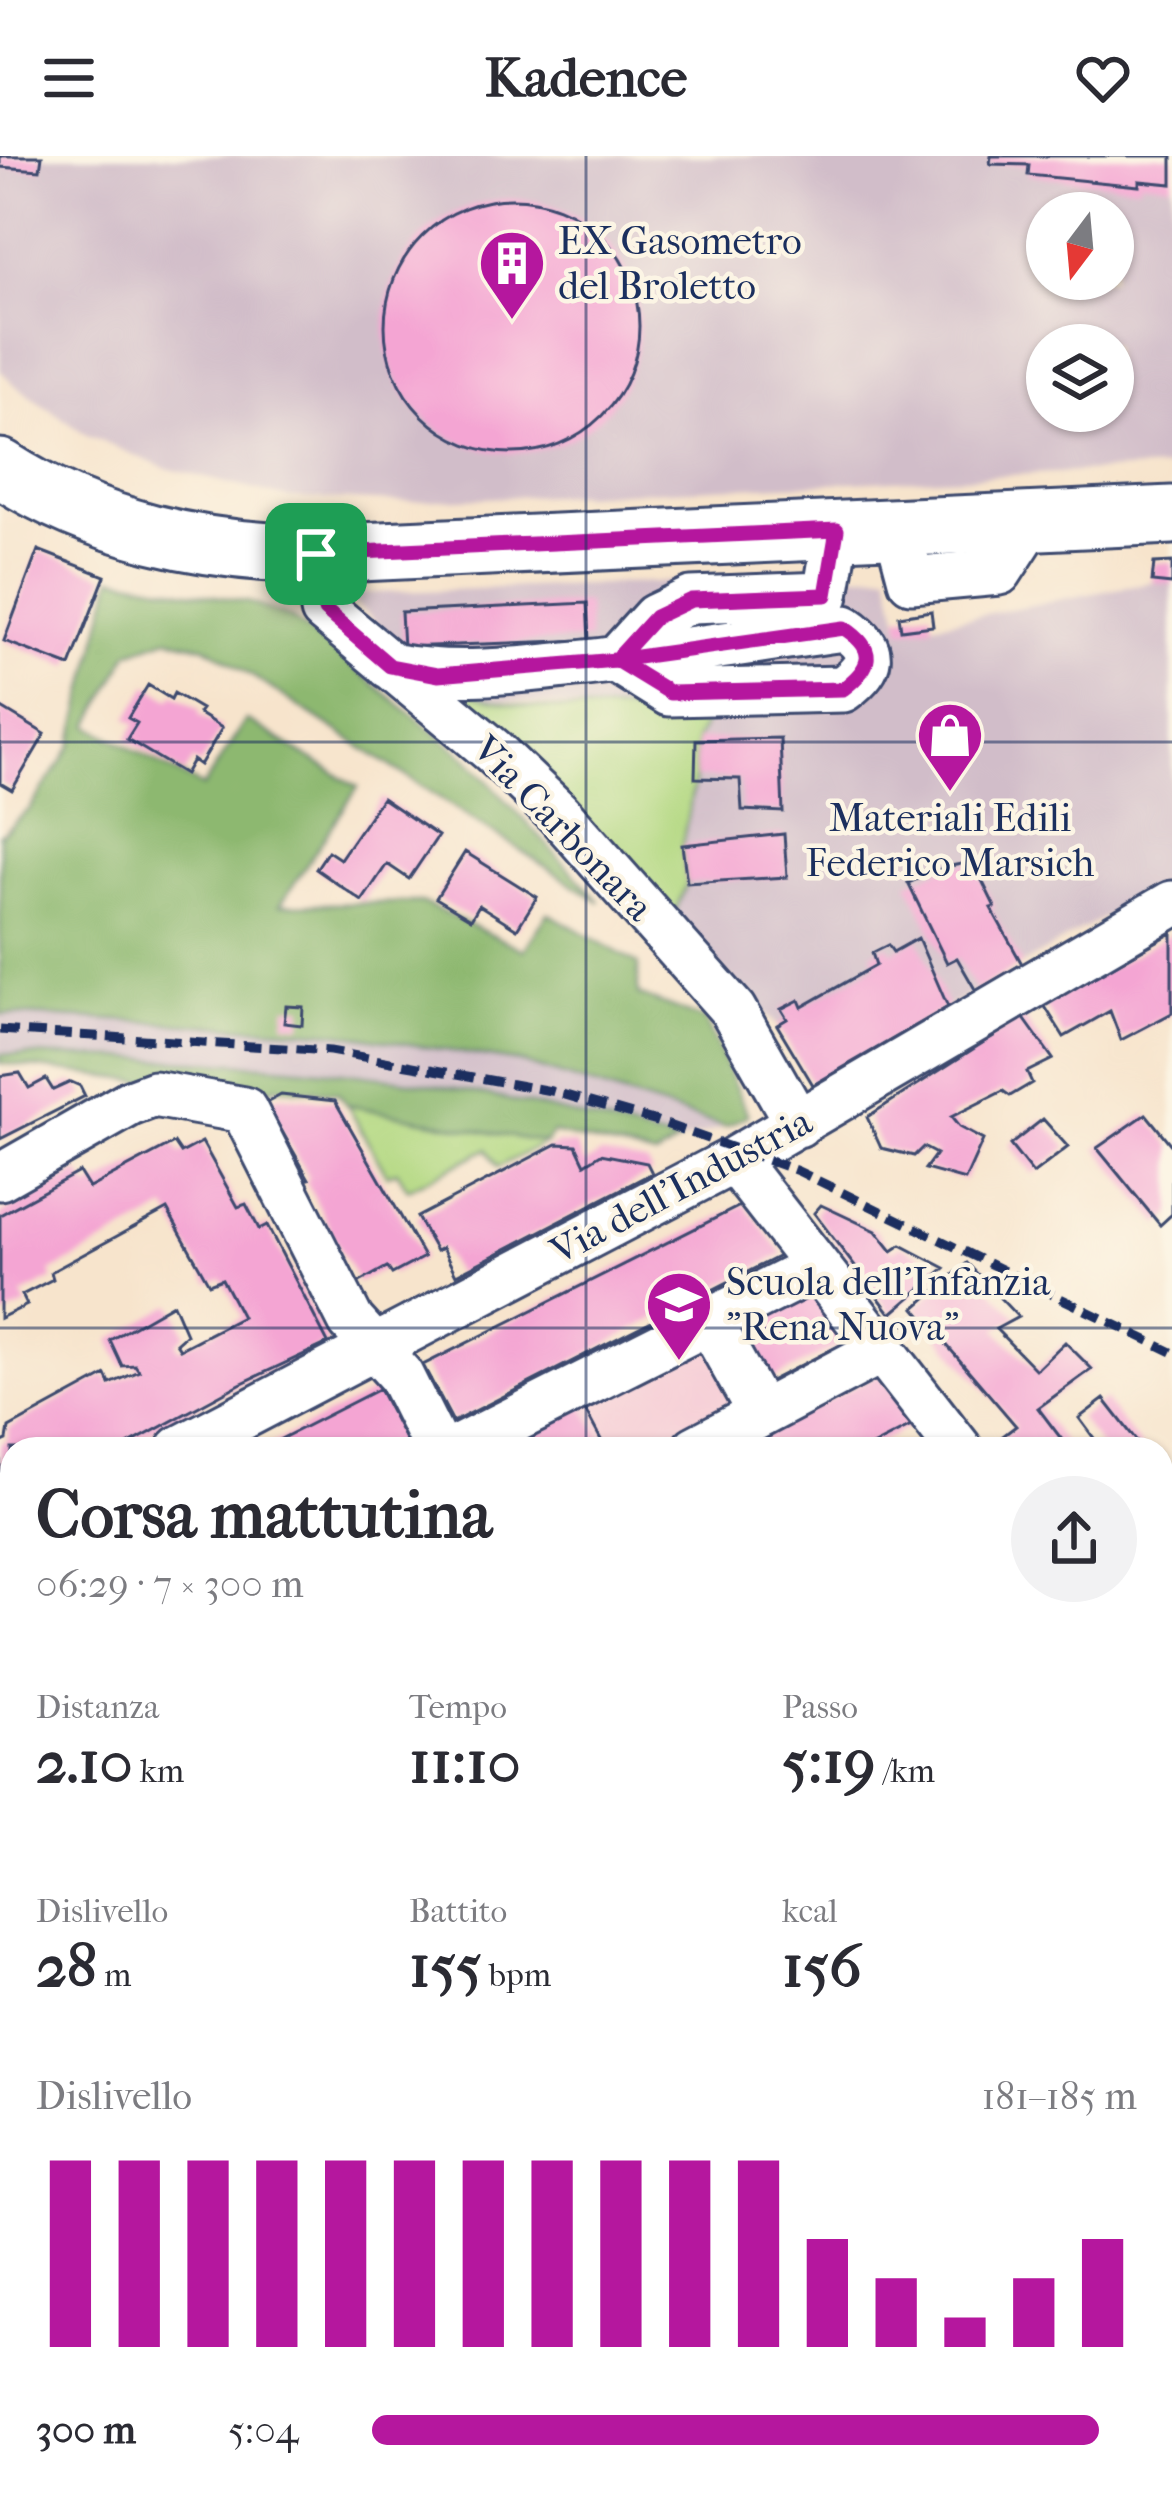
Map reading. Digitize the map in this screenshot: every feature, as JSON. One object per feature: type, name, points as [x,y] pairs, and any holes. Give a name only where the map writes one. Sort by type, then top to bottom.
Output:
[{"type":"main road","points":[[0,468],[84,512],[151,535],[243,553],[316,554],[1172,514]]},
{"type":"street","points":[[390,666],[438,675],[616,660],[655,617],[691,600],[826,595],[837,530]]},
{"type":"street","name":"Via Carbonara","points":[[316,554],[325,610],[493,751],[558,813],[733,1010],[798,1124]]},
{"type":"street","name":"Via dell'Industria","points":[[203,1437],[734,1160],[1172,904]]},
{"type":"street","points":[[0,1177],[154,1094],[244,1110],[352,1321],[400,1376],[431,1437]]},
{"type":"street","points":[[734,1160],[949,1437]]},
{"type":"street","points":[[480,1437],[817,1267]]},
{"type":"street","points":[[710,1321],[761,1414]]},
{"type":"street","points":[[718,1437],[882,1350]]},
{"type":"shaded area","points":[[0,156],[1172,156],[1172,468],[397,502],[288,498],[165,468],[88,436],[0,370]]},
{"type":"shaded area","points":[[1172,562],[1172,878],[813,1085],[777,1025],[672,919],[695,778],[696,740],[712,707],[602,710],[470,696],[403,647],[345,594],[889,573],[901,630],[1152,582],[1154,563]]},
{"type":"shaded area","points":[[0,1014],[335,1032],[519,1062],[725,1127],[677,1143],[412,1081],[280,1066],[0,1054]]},
{"type":"shaded area","name":"Scuola dell'Infanzia \"Rena Nuova\"","points":[[702,1330],[745,1416],[704,1437],[497,1437]]},
{"type":"green space","points":[[113,577],[248,602],[290,617],[467,758],[600,902],[209,648],[168,638],[129,652],[90,726],[203,787],[246,720],[358,787],[280,905],[421,902],[524,950],[548,913],[638,964],[638,995],[705,1020],[748,1115],[725,1127],[519,1062],[335,1032],[0,1014],[0,835],[29,810],[72,746]]},
{"type":"green space","points":[[453,684],[476,695],[541,708],[713,707],[696,740],[695,778],[682,845],[687,883],[672,919]]},
{"type":"green space","points":[[0,1054],[359,1074],[511,1100],[677,1143],[656,1157],[553,1133],[545,1143],[347,1105],[338,1093],[276,1087],[253,1096],[0,1063]]},
{"type":"green space","points":[[347,1105],[545,1143],[498,1167],[487,1149],[408,1189],[397,1171],[387,1175]]},
{"type":"building","points":[[0,156],[42,156],[40,170],[0,167]]},
{"type":"building","points":[[991,156],[1172,156],[1172,184],[1139,181],[1139,186],[1028,175],[1029,165],[990,164]]},
{"type":"building","name":"EX Gasometro del Broletto","points":[[512,199],[560,209],[601,237],[629,278],[639,326],[629,374],[601,415],[560,443],[512,453],[464,443],[423,415],[395,374],[385,326],[395,278],[423,237],[464,209]]},
{"type":"building","points":[[38,550],[105,576],[70,666],[4,641]]},
{"type":"building","points":[[1172,562],[1172,584],[1152,582],[1154,563]]},
{"type":"building","points":[[587,603],[589,640],[403,647],[401,612]]},
{"type":"building","points":[[931,611],[933,626],[901,630],[899,616]]},
{"type":"building","points":[[148,685],[171,699],[174,693],[222,728],[200,765],[193,760],[185,774],[127,739],[137,723],[128,718]]},
{"type":"building","points":[[0,707],[45,734],[12,790],[0,783]]},
{"type":"building","points":[[780,738],[783,812],[742,810],[740,779],[695,778],[696,740]]},
{"type":"building","points":[[382,798],[438,836],[409,879],[387,864],[362,901],[316,869],[328,851],[340,859]]},
{"type":"building","points":[[784,834],[787,877],[687,883],[682,845]]},
{"type":"building","points":[[465,852],[537,897],[517,929],[479,905],[471,919],[436,898]]},
{"type":"building","points":[[973,862],[995,907],[991,908],[1022,964],[976,991],[957,958],[947,963],[908,883],[945,867]]},
{"type":"building","points":[[1172,933],[1172,1013],[1121,1040],[1110,1011],[1064,1037],[1044,1005]]},
{"type":"building","points":[[918,938],[948,1007],[813,1085],[777,1025],[787,1019],[781,1009],[799,1000],[802,1007],[876,965],[872,953],[888,945],[893,952]]},
{"type":"building","points":[[286,1006],[303,1007],[302,1025],[284,1023]]},
{"type":"building","points":[[1023,1017],[1053,1059],[1027,1072],[1032,1083],[1010,1096],[1003,1091],[951,1117],[983,1140],[965,1180],[925,1169],[936,1154],[923,1147],[914,1156],[881,1148],[867,1117]]},
{"type":"building","points":[[20,1073],[29,1088],[46,1079],[53,1090],[71,1082],[85,1096],[0,1139],[0,1076]]},
{"type":"building","points":[[281,1095],[335,1101],[424,1257],[392,1274],[387,1267],[358,1283],[305,1180],[309,1179],[266,1103]]},
{"type":"building","points":[[1146,1114],[1172,1146],[1172,1214],[1160,1225],[1097,1148]]},
{"type":"building","points":[[1043,1119],[1068,1147],[1033,1174],[1010,1145]]},
{"type":"building","points":[[202,1142],[238,1207],[246,1204],[259,1229],[267,1225],[328,1343],[142,1437],[8,1437],[9,1428],[106,1375],[110,1384],[139,1371],[135,1365],[122,1366],[110,1340],[173,1304],[186,1334],[176,1343],[180,1349],[242,1317],[222,1279],[209,1284],[167,1209],[51,1272],[53,1279],[22,1295],[27,1305],[0,1318],[0,1215],[79,1172],[89,1188],[174,1143],[181,1153]]},
{"type":"building","points":[[557,1144],[576,1145],[585,1164],[601,1154],[647,1163],[652,1173],[456,1275],[417,1217]]},
{"type":"building","points":[[744,1204],[783,1254],[453,1422],[423,1365]]},
{"type":"building","points":[[821,1205],[876,1231],[892,1251],[901,1245],[945,1268],[891,1314],[814,1213]]},
{"type":"building","points":[[967,1263],[1018,1317],[996,1329],[1036,1370],[1065,1342],[1092,1369],[1038,1408],[1060,1437],[1002,1437],[1016,1426],[915,1308]]},
{"type":"building","points":[[809,1288],[850,1340],[762,1385],[732,1332]]},
{"type":"building","points":[[879,1374],[917,1423],[890,1437],[757,1437]]},
{"type":"building","points":[[379,1389],[404,1437],[285,1437]]},
{"type":"building","points":[[577,1395],[600,1437],[497,1437]]},
{"type":"building","points":[[1104,1399],[1134,1437],[1093,1437],[1079,1418]]},
{"type":"railway","points":[[0,1030],[330,1051],[551,1091],[657,1121],[798,1171],[1172,1352]]},
{"type":"place","name":"EX Gasometro del Broletto","points":[[512,322]]},
{"type":"place","name":"Materiali Edili Federico Marsich","points":[[950,794]]},
{"type":"place","name":"Scuola dell'Infanzia \"Rena Nuova\"","points":[[679,1363]]},
{"type":"route","points":[[316,554],[325,610],[390,666],[438,675],[531,669],[616,660],[844,628],[867,650],[867,663],[861,676],[843,689],[670,693],[616,660],[655,617],[691,600],[826,595],[837,530],[316,554]]}]
